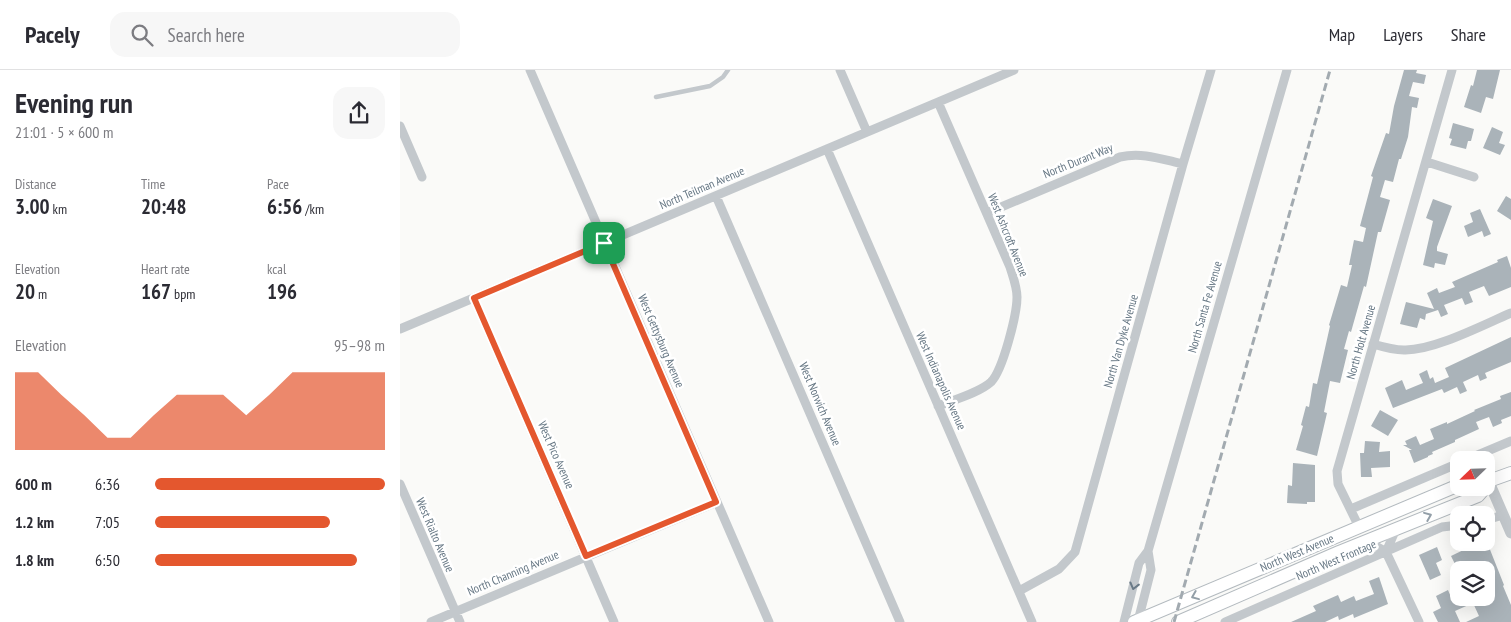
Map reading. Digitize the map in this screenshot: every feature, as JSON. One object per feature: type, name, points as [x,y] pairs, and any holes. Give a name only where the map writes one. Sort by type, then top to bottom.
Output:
[{"type":"main road","name":"North West Avenue","points":[[1495,480],[1511,473]]},
{"type":"main road","name":"North West Avenue","points":[[1137,622],[1450,489]]},
{"type":"main road","name":"North West Avenue","points":[[1178,622],[1366,541],[1478,496]]},
{"type":"main road","points":[[1359,527],[1366,541]]},
{"type":"street","name":"West Gettysburg Avenue","points":[[530,70],[769,622]]},
{"type":"street","points":[[840,70],[867,132]]},
{"type":"street","name":"North Teilman Avenue","points":[[400,329],[1014,70]]},
{"type":"street","name":"North Van Dyke Avenue","points":[[1019,591],[1059,569],[1075,552],[1211,70]]},
{"type":"street","name":"North Santa Fe Avenue","points":[[1124,622],[1139,564],[1148,551],[1287,70]]},
{"type":"street","name":"North Holt Avenue","points":[[1359,527],[1338,484],[1337,471],[1452,70]]},
{"type":"street","name":"West Ashcroft Avenue","points":[[938,102],[987,213],[1013,277],[1016,292],[1016,310],[995,378],[981,389],[938,406]]},
{"type":"street","points":[[400,126],[422,177]]},
{"type":"street","name":"West Indianapolis Avenue","points":[[827,149],[1032,622]]},
{"type":"street","name":"North Durant Way","points":[[987,213],[1120,157],[1138,154],[1183,164]]},
{"type":"street","points":[[1427,162],[1474,178]]},
{"type":"street","name":"West Norwich Avenue","points":[[716,196],[900,622]]},
{"type":"street","name":"West Pico Avenue","points":[[474,298],[614,622]]},
{"type":"street","points":[[1373,344],[1398,350],[1419,349],[1437,344],[1511,313]]},
{"type":"street","points":[[1487,451],[1511,441]]},
{"type":"street","points":[[1351,509],[1450,467]]},
{"type":"street","name":"West Rialto Avenue","points":[[400,484],[460,622]]},
{"type":"street","points":[[1494,496],[1511,533]]},
{"type":"street","name":"North Channing Avenue","points":[[431,622],[716,502]]},
{"type":"street","points":[[1495,518],[1504,515]]},
{"type":"street","name":"North West Frontage","points":[[1225,622],[1442,527],[1450,526]]},
{"type":"street","points":[[1386,552],[1396,529]]},
{"type":"street","points":[[1366,541],[1386,552],[1419,622]]},
{"type":"street","name":"North Santa Fe Avenue","points":[[1137,622],[1151,570],[1148,551]]},
{"type":"lane","points":[[656,97],[710,86],[723,77],[728,70]]},
{"type":"building","points":[[1404,70],[1417,70],[1416,73],[1426,75],[1424,84],[1413,82],[1409,96],[1419,98],[1417,108],[1412,107],[1408,137],[1401,159],[1399,159],[1393,182],[1385,180],[1380,197],[1390,200],[1381,232],[1378,232],[1366,287],[1364,286],[1351,332],[1349,331],[1344,349],[1348,350],[1340,383],[1330,381],[1324,412],[1327,413],[1317,456],[1296,450],[1303,426],[1301,425],[1306,406],[1309,407],[1313,383],[1317,384],[1329,325],[1341,285],[1347,287],[1352,265],[1349,265],[1354,240],[1363,242],[1366,228],[1360,226],[1373,177],[1371,176],[1386,133],[1389,134],[1394,106]]},
{"type":"building","points":[[1477,70],[1500,70],[1493,99],[1486,97],[1481,113],[1464,107],[1471,85],[1473,86]]},
{"type":"building","points":[[1453,123],[1474,129],[1471,141],[1468,141],[1466,149],[1450,145],[1452,139],[1449,138]]},
{"type":"building","points":[[1492,127],[1503,132],[1499,143],[1505,145],[1500,155],[1483,148]]},
{"type":"building","points":[[1506,196],[1511,199],[1511,220],[1497,211]]},
{"type":"building","points":[[1433,199],[1452,206],[1437,247],[1437,251],[1448,254],[1445,265],[1435,263],[1434,268],[1423,265],[1433,221],[1426,218]]},
{"type":"building","points":[[1480,209],[1491,234],[1484,237],[1482,231],[1468,237],[1464,226],[1473,222],[1470,213]]},
{"type":"building","points":[[1507,256],[1511,268],[1511,287],[1489,296],[1484,286],[1469,292],[1473,302],[1465,305],[1462,298],[1444,305],[1448,314],[1441,317],[1438,310],[1426,314],[1425,320],[1420,318],[1417,328],[1400,324],[1406,302],[1434,309],[1427,293],[1437,288],[1439,293],[1455,287],[1452,282],[1498,262],[1497,260]]},
{"type":"building","points":[[1511,337],[1511,362],[1485,373],[1487,378],[1480,381],[1478,375],[1463,382],[1467,391],[1460,394],[1457,387],[1444,393],[1442,389],[1393,408],[1385,388],[1402,380],[1406,390],[1423,383],[1419,374],[1427,370],[1430,379],[1433,377],[1435,383],[1449,377],[1445,368]]},
{"type":"building","points":[[1511,392],[1511,416],[1501,420],[1502,423],[1493,427],[1489,417],[1476,422],[1479,429],[1414,463],[1409,450],[1412,450],[1403,445],[1407,445],[1405,441],[1416,436],[1420,445],[1434,439],[1430,429],[1447,422],[1447,424],[1501,399],[1500,396]]},
{"type":"building","points":[[1380,410],[1398,420],[1388,436],[1371,426]]},
{"type":"building","points":[[1365,441],[1380,442],[1379,452],[1390,451],[1390,467],[1371,468],[1372,477],[1361,477],[1360,453],[1364,453]]},
{"type":"building","points":[[1293,463],[1315,465],[1315,502],[1307,502],[1307,504],[1287,503],[1288,485],[1292,486]]},
{"type":"building","points":[[1437,547],[1442,560],[1436,563],[1441,575],[1430,580],[1419,555]]},
{"type":"building","points":[[1461,551],[1491,551],[1495,561],[1454,561],[1451,556]]},
{"type":"building","points":[[1495,562],[1511,605],[1511,622],[1466,622],[1479,616],[1474,606],[1495,606]]},
{"type":"building","points":[[1379,577],[1388,604],[1354,618],[1353,614],[1339,620],[1338,616],[1325,622],[1291,622],[1316,611],[1313,606],[1338,595],[1341,602],[1354,596],[1356,601],[1374,594],[1369,581]]},
{"type":"building","points":[[1448,590],[1450,606],[1466,606],[1455,611],[1460,622],[1438,622],[1433,612],[1441,608],[1436,596]]},
{"type":"railway","points":[[1174,622],[1330,70]]},
{"type":"route","points":[[604,243],[716,502],[586,556],[474,298],[604,243]]}]
